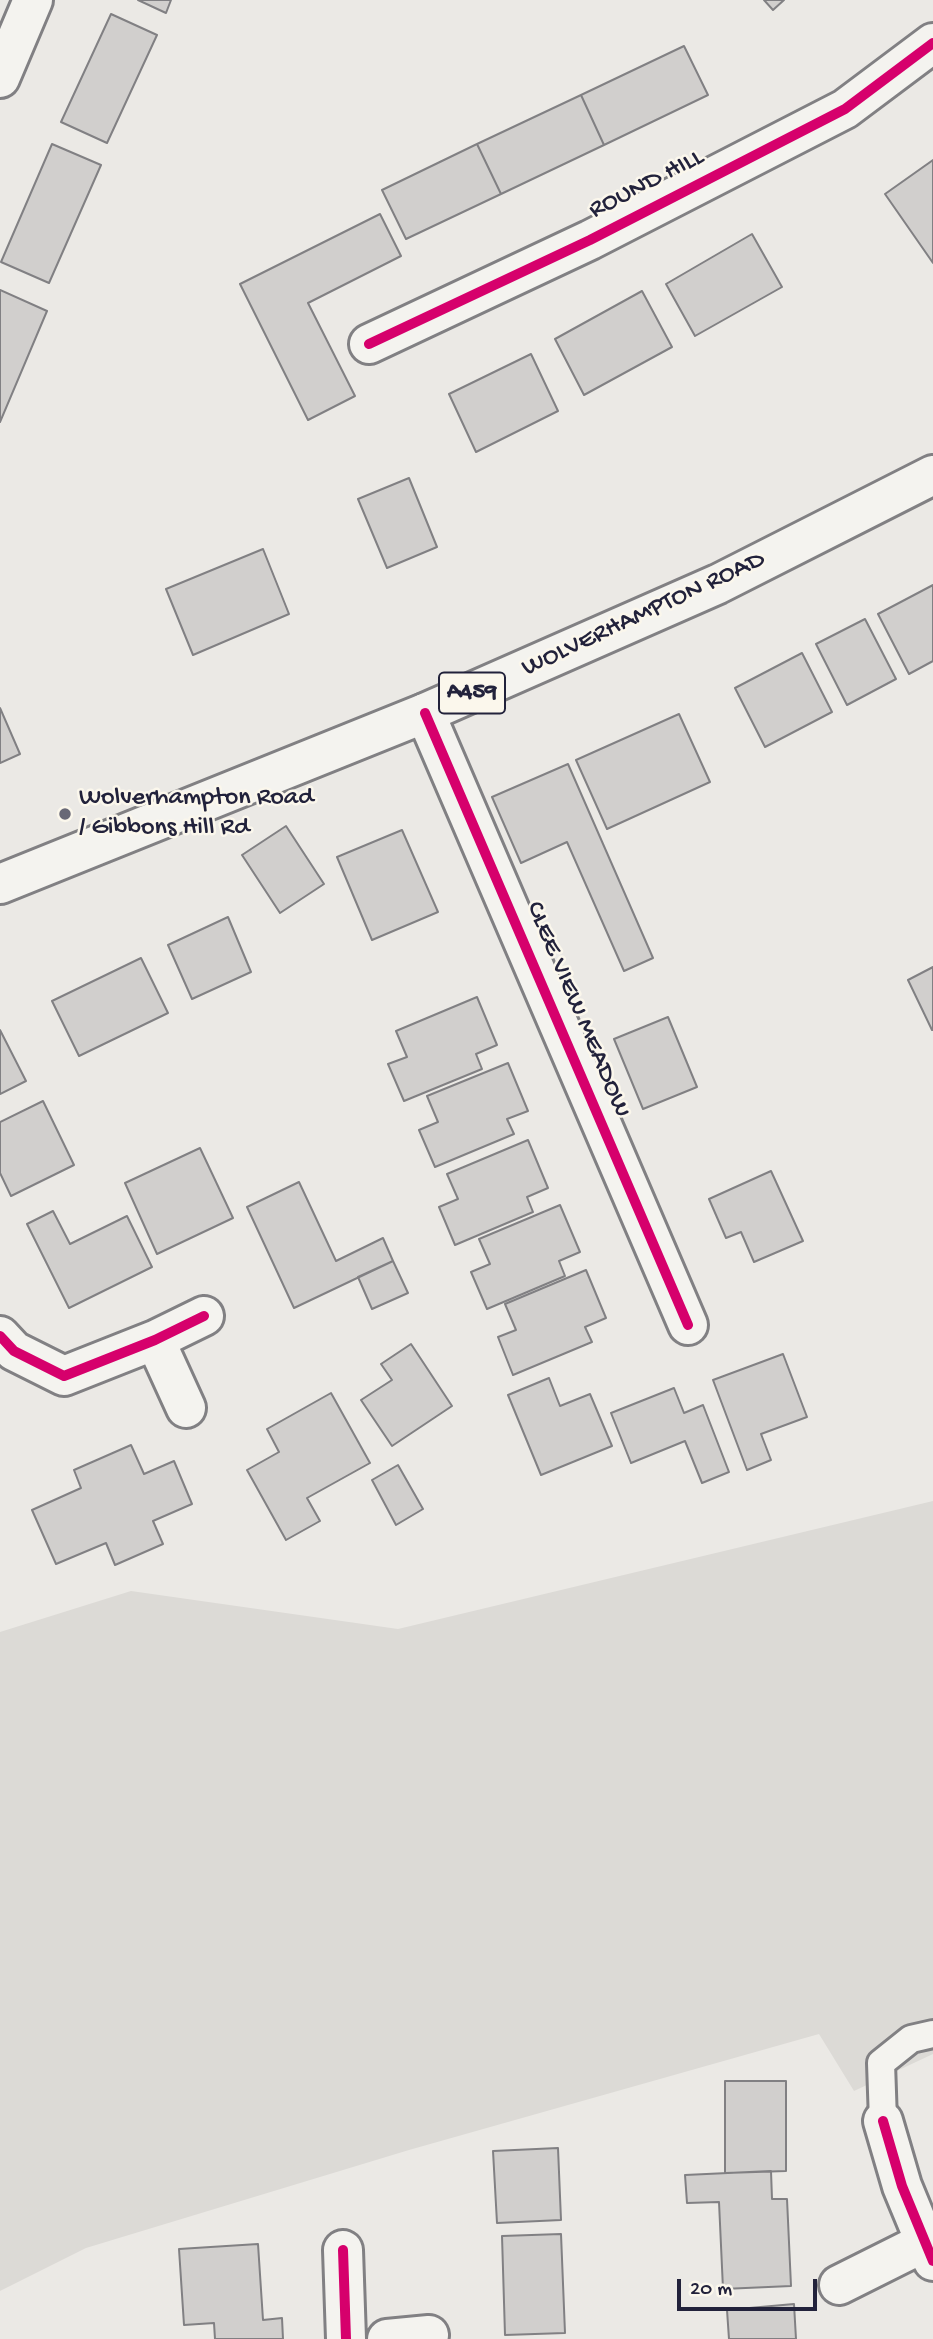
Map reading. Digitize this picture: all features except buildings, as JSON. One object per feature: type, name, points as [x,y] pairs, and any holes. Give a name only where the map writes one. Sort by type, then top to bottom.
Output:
[{"type":"street","points":[[0,78],[33,0]]},
{"type":"street","name":"ROUND HILL","points":[[369,344],[590,240],[845,109],[933,43]]},
{"type":"street","name":"WOLVERHAMPTON ROAD","points":[[0,884],[425,713],[718,584],[933,475]]},
{"type":"street","name":"CLEE VIEW MEADOW","points":[[425,713],[688,1325]]},
{"type":"street","points":[[0,1336],[13,1351],[64,1376],[155,1340],[204,1316]]},
{"type":"street","points":[[155,1340],[186,1408]]},
{"type":"street","points":[[839,2285],[929,2251],[902,2186],[883,2121]]},
{"type":"street","points":[[343,2250],[346,2339]]},
{"type":"street","points":[[387,2339],[429,2335]]},
{"type":"lane","points":[[883,2121],[881,2063],[911,2039],[933,2034]]},
{"type":"shaded area","points":[[933,1501],[933,2054],[854,2091],[819,2034],[409,2150],[86,2248],[0,2291],[0,1632],[131,1591],[398,1629]]},
{"type":"cycle path","points":[[369,344],[590,240],[845,109],[933,43]]},
{"type":"cycle path","points":[[425,713],[688,1325]]},
{"type":"cycle path","points":[[0,1336],[14,1351],[64,1376],[155,1340],[204,1316]]},
{"type":"cycle path","points":[[883,2121],[902,2186],[933,2261]]},
{"type":"cycle path","points":[[343,2250],[346,2339]]},
{"type":"place","name":"Wolverhampton Road / Gibbons Hill Rd","points":[[65,814]]}]
